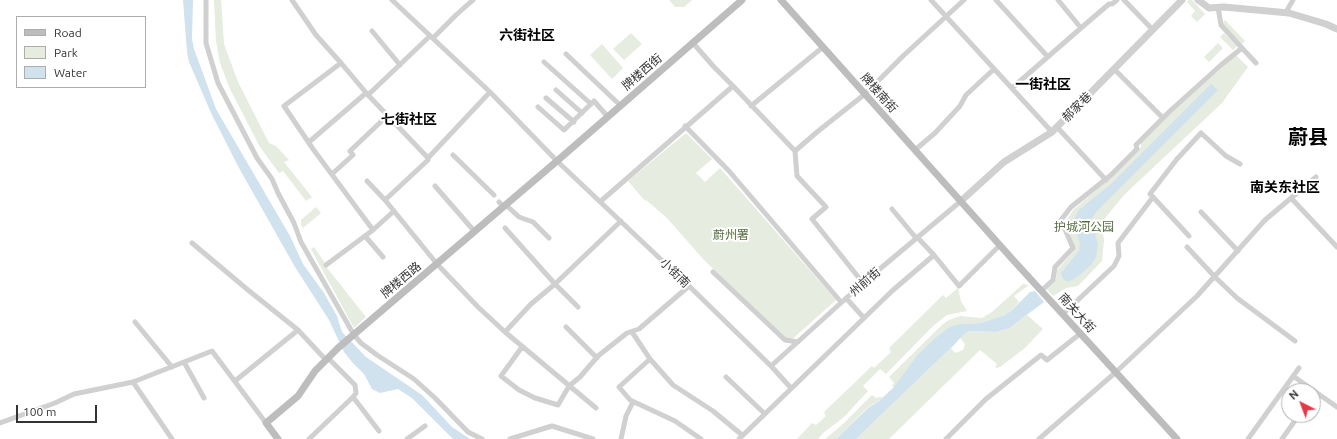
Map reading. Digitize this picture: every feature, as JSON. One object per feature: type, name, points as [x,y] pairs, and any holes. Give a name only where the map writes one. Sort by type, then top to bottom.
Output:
[{"type":"main road","name":"牌楼西街","points":[[557,161],[742,0]]},
{"type":"main road","name":"牌楼南街","points":[[781,0],[961,201]]},
{"type":"main road","name":"牌楼西路","points":[[266,423],[298,396],[315,371],[338,348],[475,232],[503,205],[557,161]]},
{"type":"main road","name":"南关大街","points":[[961,201],[1177,439]]},
{"type":"main road","points":[[266,423],[278,439]]},
{"type":"street","points":[[206,0],[206,43],[218,83],[257,158],[272,179],[294,223],[301,242],[353,335],[377,355],[414,379],[468,432],[482,439]]},
{"type":"street","points":[[292,0],[316,35],[387,116],[428,158]]},
{"type":"street","name":"小街南","points":[[392,0],[490,92],[557,161],[689,286],[771,366],[791,388]]},
{"type":"street","points":[[308,142],[367,94],[473,0]]},
{"type":"street","points":[[931,0],[1012,88],[1106,180]]},
{"type":"street","points":[[795,152],[817,132],[865,94],[903,56],[964,0]]},
{"type":"street","points":[[996,0],[1048,57]]},
{"type":"street","points":[[1058,0],[1081,28]]},
{"type":"street","points":[[1012,88],[1109,4],[1112,4],[1117,0]]},
{"type":"street","points":[[1124,0],[1153,30]]},
{"type":"street","name":"郝家巷","points":[[961,201],[1004,162],[1054,129],[1182,0]]},
{"type":"street","points":[[1198,0],[1209,8],[1286,12],[1326,24],[1337,29]]},
{"type":"street","points":[[1286,12],[1293,0]]},
{"type":"street","points":[[1218,8],[1221,26],[1256,63]]},
{"type":"street","points":[[372,31],[400,65]]},
{"type":"street","points":[[693,43],[714,68],[795,152],[797,176],[826,207],[812,219],[863,283]]},
{"type":"street","points":[[751,106],[823,47]]},
{"type":"street","points":[[1042,290],[1053,280],[1055,266],[1072,248],[1061,220],[1071,207],[1106,180],[1137,149],[1136,145],[1163,118],[1221,65],[1242,48]]},
{"type":"street","points":[[566,54],[621,106]]},
{"type":"street","points":[[544,62],[591,104]]},
{"type":"street","points":[[341,63],[284,106],[308,142],[373,230]]},
{"type":"street","points":[[915,150],[935,133],[960,106],[966,95],[994,69]]},
{"type":"street","points":[[1114,69],[1163,118]]},
{"type":"street","points":[[600,201],[733,86]]},
{"type":"street","points":[[556,90],[582,113]]},
{"type":"street","points":[[386,200],[428,160],[428,158],[490,92]]},
{"type":"street","points":[[546,98],[574,122]]},
{"type":"street","points":[[538,107],[564,130],[594,101],[608,117]]},
{"type":"street","points":[[332,174],[353,155],[350,151],[387,116]]},
{"type":"street","points":[[685,126],[729,171],[842,302]]},
{"type":"street","points":[[1189,236],[1150,194],[1177,159],[1201,133],[1226,156],[1240,164]]},
{"type":"street","points":[[453,155],[494,195]]},
{"type":"street","points":[[1039,439],[1116,372],[1197,296],[1265,220],[1316,177]]},
{"type":"street","points":[[367,180],[386,200],[437,264],[478,307],[522,347],[562,378],[569,386],[596,408]]},
{"type":"street","points":[[435,186],[475,232]]},
{"type":"street","points":[[1063,314],[1114,266],[1119,256],[1118,243],[1153,197]]},
{"type":"street","points":[[1291,198],[1337,247]]},
{"type":"street","name":"州前街","points":[[771,366],[863,283],[961,201]]},
{"type":"street","points":[[503,205],[519,217],[533,222],[549,238]]},
{"type":"street","points":[[892,209],[934,255],[959,286],[1000,245]]},
{"type":"street","points":[[326,265],[373,230],[394,211]]},
{"type":"street","points":[[1201,212],[1238,250]]},
{"type":"street","points":[[505,332],[532,304],[621,221]]},
{"type":"street","points":[[505,228],[555,284],[578,307]]},
{"type":"street","points":[[365,236],[383,257]]},
{"type":"street","points":[[192,243],[298,330],[355,385],[356,393],[353,397],[309,439]]},
{"type":"street","points":[[1187,247],[1215,277],[1238,298],[1295,341]]},
{"type":"street","points":[[632,332],[650,359],[673,385],[713,411],[741,437],[892,291],[934,255]]},
{"type":"street","points":[[713,272],[785,340],[798,342]]},
{"type":"street","points":[[522,347],[501,376],[519,390],[535,398],[558,405],[569,386],[580,377],[597,358],[626,333],[639,329],[689,286]]},
{"type":"street","points":[[846,298],[864,318]]},
{"type":"street","points":[[135,322],[172,367]]},
{"type":"street","points":[[566,327],[597,358]]},
{"type":"street","points":[[235,381],[298,330]]},
{"type":"street","points":[[946,439],[986,399],[1042,355],[1047,360],[1081,333]]},
{"type":"street","points":[[0,423],[55,403],[74,394],[133,382],[212,351],[266,423]]},
{"type":"street","points":[[650,359],[619,387],[633,402],[675,421],[701,439]]},
{"type":"street","points":[[184,362],[204,398]]},
{"type":"street","points":[[1248,439],[1299,368]]},
{"type":"street","points":[[1293,376],[1301,383]]},
{"type":"street","points":[[726,378],[765,414]]},
{"type":"street","points":[[133,382],[172,439]]},
{"type":"street","points":[[353,397],[379,431]]},
{"type":"street","points":[[1321,398],[1337,407]]},
{"type":"street","points":[[621,439],[626,416],[633,402]]},
{"type":"street","points":[[1282,439],[1293,423]]},
{"type":"street","points":[[407,439],[425,426]]},
{"type":"street","points":[[510,439],[552,426],[593,439]]},
{"type":"green space","points":[[214,0],[221,0],[224,44],[238,82],[269,143],[276,146],[289,160],[284,162],[312,197],[306,201],[283,171],[279,173],[260,147],[230,89],[220,63],[216,41]]},
{"type":"green space","points":[[669,0],[692,0],[684,7],[675,7]]},
{"type":"green space","points":[[1192,0],[1205,14],[1197,22],[1191,16],[1195,11],[1187,2]]},
{"type":"green space","points":[[1225,20],[1245,41],[1242,44],[1222,24]]},
{"type":"green space","points":[[631,33],[642,44],[624,60],[613,49]]},
{"type":"green space","points":[[1224,33],[1237,46],[1233,50],[1220,37]]},
{"type":"green space","points":[[1218,43],[1223,48],[1209,62],[1204,57]]},
{"type":"green space","points":[[602,44],[623,68],[612,79],[590,55]]},
{"type":"green space","name":"护城河公园","points":[[1236,55],[1248,67],[1222,103],[1124,195],[1101,223],[1104,240],[1102,261],[1078,286],[1066,288],[1053,296],[1046,288],[1056,279],[1057,270],[1074,251],[1065,223],[1073,210],[1108,180],[1141,147],[1141,143],[1177,107]]},
{"type":"green space","name":"蔚州署","points":[[686,133],[712,159],[696,173],[705,182],[720,168],[836,300],[789,342],[704,260],[666,217],[646,200],[645,201],[628,181]]},
{"type":"green space","points":[[316,207],[321,213],[303,228],[301,225],[301,220]]},
{"type":"green space","points":[[314,247],[325,263],[324,264],[366,317],[354,328],[311,249]]},
{"type":"green space","points":[[1023,284],[1029,285],[1014,296],[1019,302],[1011,311],[1003,316],[981,323],[959,324],[949,327],[918,354],[898,383],[894,387],[892,386],[894,383],[889,377],[943,324],[960,316],[982,318],[992,312]]},
{"type":"green space","points":[[958,288],[961,301],[967,311],[947,315],[933,326],[886,374],[880,369],[863,386],[868,391],[844,417],[823,433],[818,439],[797,439],[812,423],[816,425],[826,416],[824,412],[872,366],[874,368],[891,352],[889,348],[943,295],[946,298]]},
{"type":"green space","points":[[1027,315],[1043,329],[1025,348],[1000,367],[995,368],[997,364],[980,350],[889,439],[856,439],[951,348],[955,353],[963,350],[965,344],[960,338],[962,335],[969,331],[996,332],[1010,328]]},
{"type":"green space","points":[[872,395],[876,398],[883,398],[867,408],[836,439],[825,439],[842,425]]},
{"type":"water","points":[[183,0],[193,0],[192,39],[194,49],[216,109],[290,236],[303,264],[324,293],[337,316],[342,332],[366,357],[422,395],[452,427],[470,439],[453,439],[412,398],[398,389],[380,393],[372,389],[364,374],[344,352],[329,320],[295,267],[239,168],[212,115],[189,62]]},
{"type":"water","points":[[1211,84],[1218,90],[1097,211],[1092,218],[1098,244],[1096,257],[1092,264],[1074,279],[1068,282],[1063,279],[1061,273],[1079,251],[1080,244],[1075,226],[1075,218],[1079,210],[1111,184]]},
{"type":"water","points":[[1035,291],[1044,302],[1010,328],[996,332],[969,331],[963,335],[856,439],[836,439],[868,408],[879,401],[894,387],[918,354],[949,327],[959,324],[981,323],[1003,316],[1011,311],[1030,292]]},
{"type":"district","name":"六街社区","points":[[527,35]]},
{"type":"district","name":"一街社区","points":[[1043,84]]},
{"type":"district","name":"七街社区","points":[[409,119]]},
{"type":"district","name":"蔚县","points":[[1308,137]]},
{"type":"district","name":"南关东社区","points":[[1285,187]]}]
